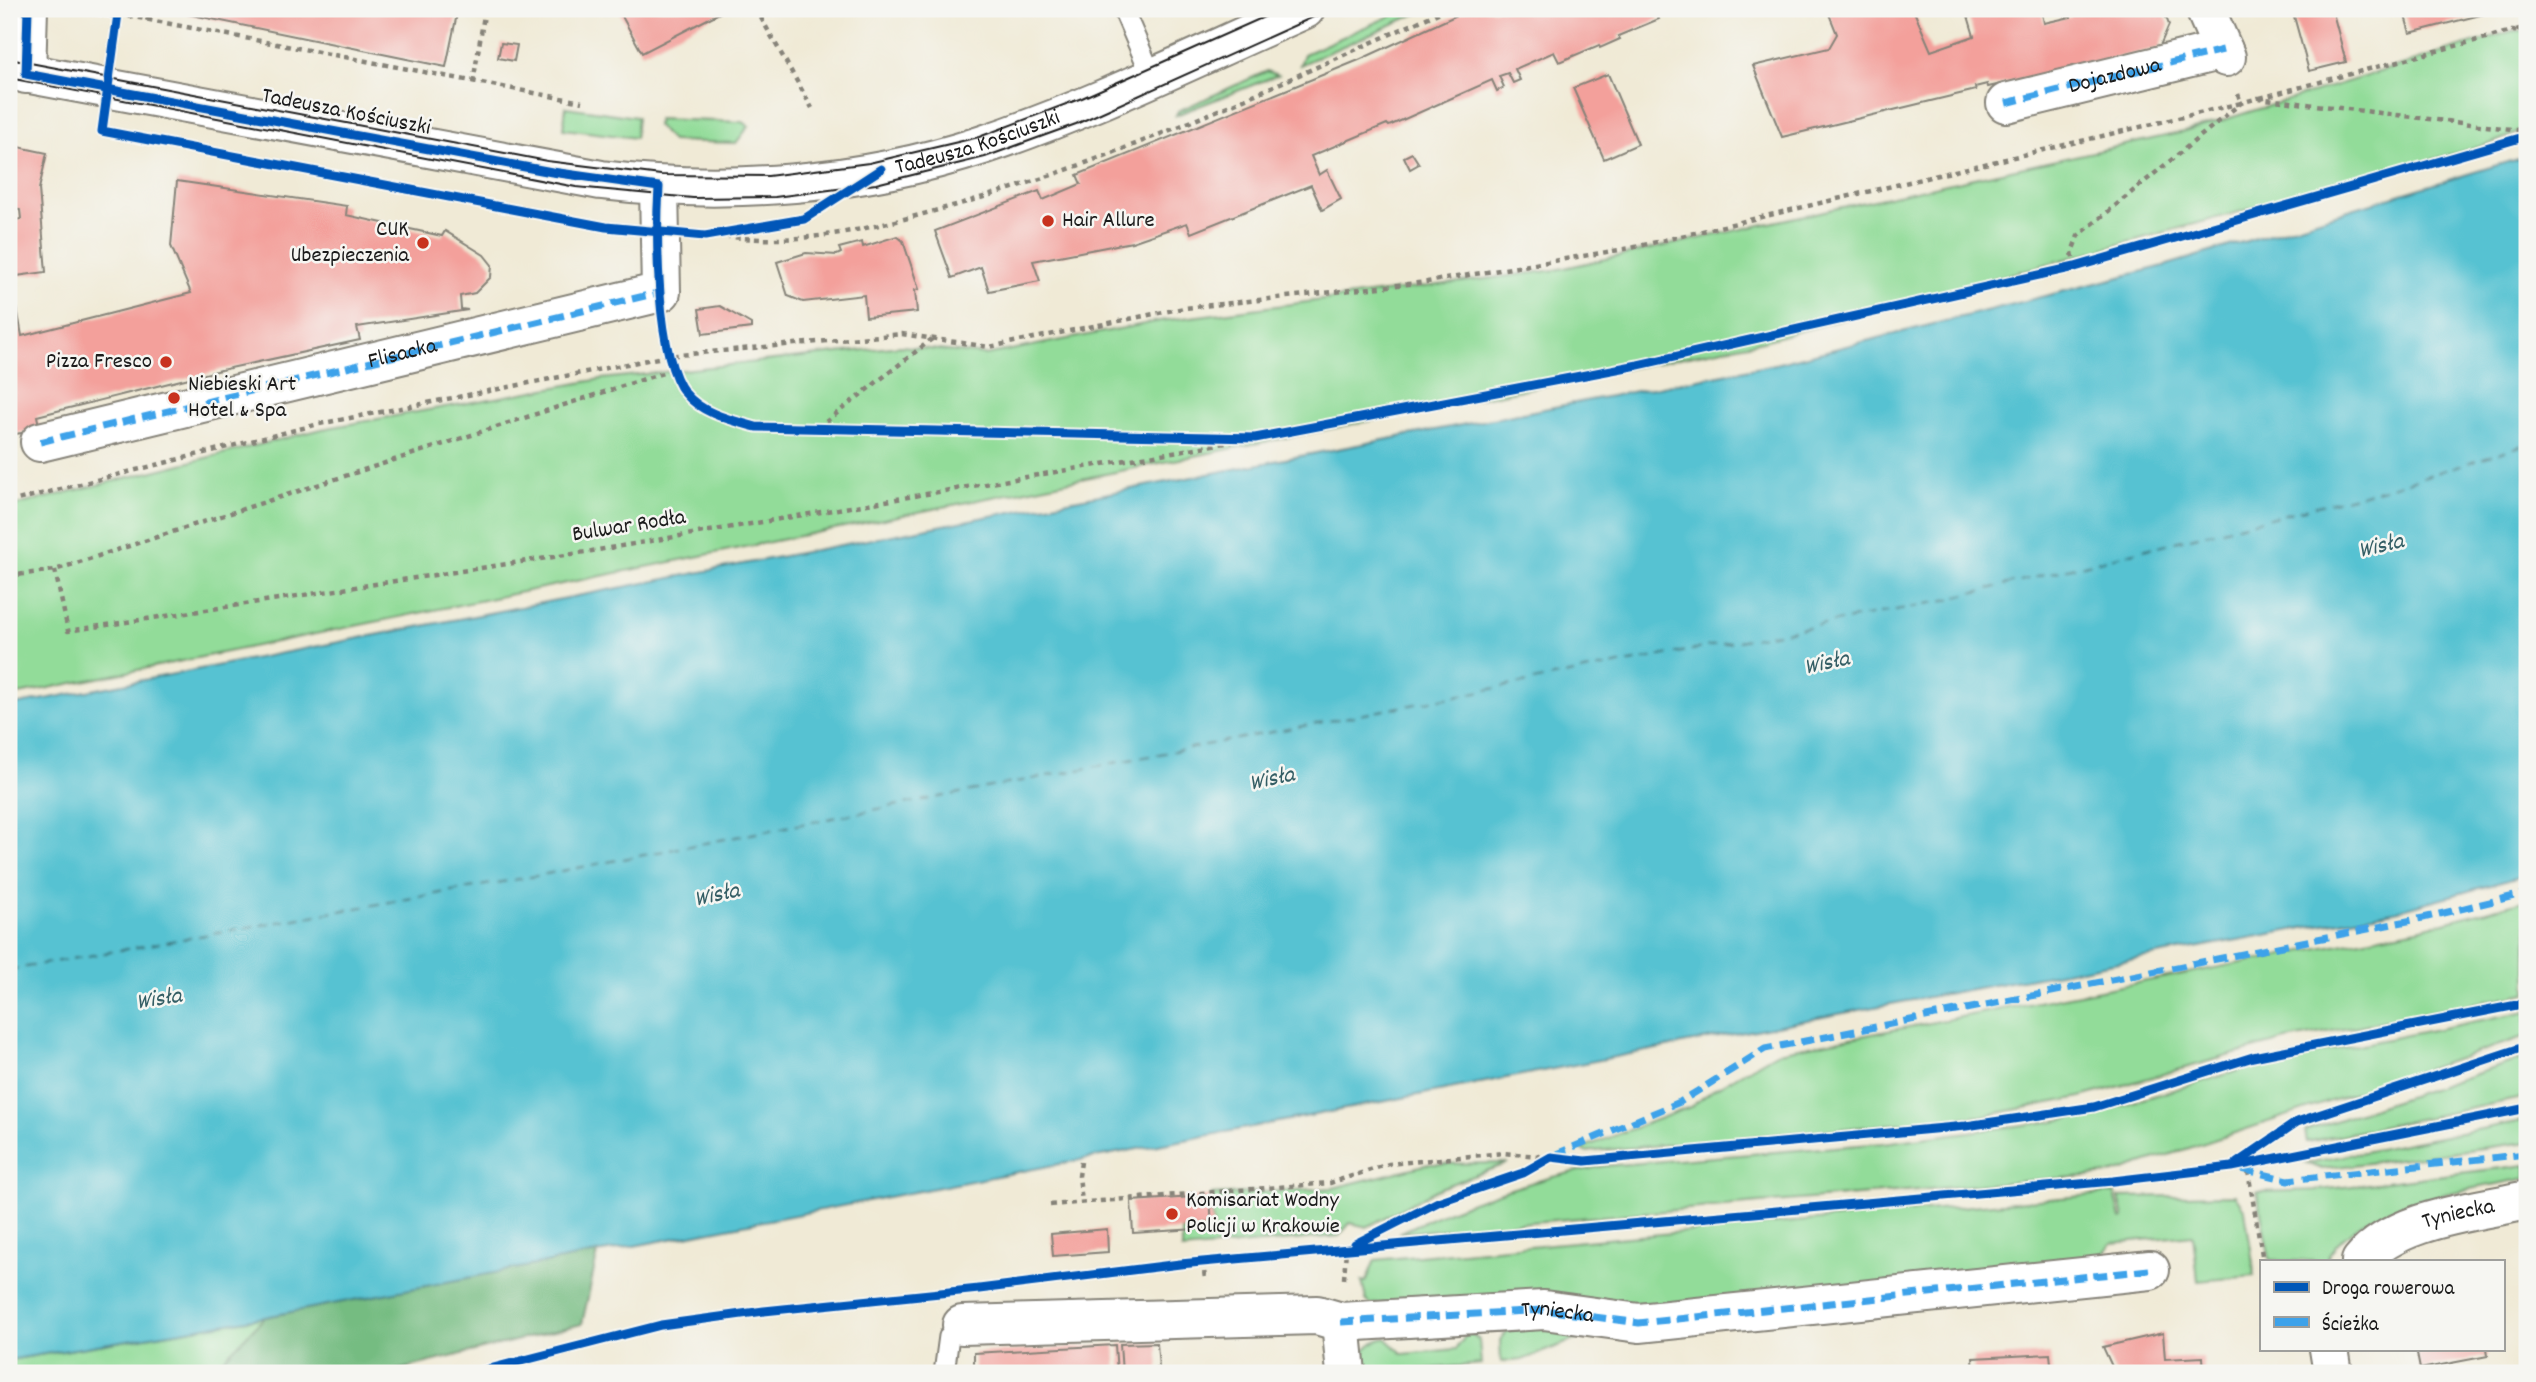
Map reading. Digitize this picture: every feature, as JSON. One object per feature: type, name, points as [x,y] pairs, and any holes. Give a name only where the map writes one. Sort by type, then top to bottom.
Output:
[{"type":"street","points":[[18,72],[28,9]]},
{"type":"street","name":"Tadeusza Kościuszki","points":[[18,72],[538,169],[659,187],[734,187],[804,181],[942,157],[1076,112],[1305,9]]},
{"type":"street","name":"Dojazdowa","points":[[2006,103],[2224,53],[2206,9]]},
{"type":"street","name":"Flisacka","points":[[40,442],[662,292],[659,187]]},
{"type":"street","name":"Tyniecka","points":[[2362,1260],[2388,1238],[2418,1225],[2527,1200]]},
{"type":"street","name":"Tyniecka","points":[[962,1325],[1317,1315],[1341,1322],[1544,1310],[1639,1323],[2150,1270]]},
{"type":"street","points":[[1341,1322],[1346,1373]]},
{"type":"lane","points":[[1124,9],[1153,79]]},
{"type":"lane","points":[[944,1373],[949,1336],[962,1325]]},
{"type":"path","points":[[147,21],[151,9]]},
{"type":"path","points":[[473,83],[485,9]]},
{"type":"path","points":[[756,9],[812,108]]},
{"type":"path","points":[[715,236],[779,239],[830,233],[890,223],[1025,186],[1189,120],[1447,9]]},
{"type":"path","points":[[118,14],[582,102]]},
{"type":"path","points":[[9,502],[319,425],[668,356],[902,334],[989,347],[1184,308],[1427,282],[1631,248],[2241,103],[2512,31],[2527,30]]},
{"type":"path","points":[[2258,98],[2527,131]]},
{"type":"path","points":[[2075,267],[2072,252],[2078,236],[2241,103]]},
{"type":"path","points":[[715,236],[753,229]]},
{"type":"path","points":[[818,428],[933,338]]},
{"type":"path","points":[[9,576],[55,570],[672,370]]},
{"type":"path","points":[[1050,1205],[1330,1183],[1389,1164],[1503,1153],[1551,1157]]},
{"type":"path","points":[[1081,1161],[1079,1176],[1082,1202]]},
{"type":"path","points":[[2248,1171],[2263,1260]]},
{"type":"green space","points":[[1406,9],[1427,9],[1300,65],[1304,54]]},
{"type":"green space","points":[[2527,30],[2527,129],[2490,144],[1763,341],[9,696],[9,507],[322,429],[601,379],[901,346],[985,355],[1160,321],[1555,270],[2184,132],[2512,31]]},
{"type":"green space","points":[[1267,71],[1278,75],[1176,115],[1178,111]]},
{"type":"green space","points":[[566,107],[637,117],[635,138],[563,129]]},
{"type":"green space","points":[[658,119],[743,122],[749,126],[736,143],[672,141],[657,126]]},
{"type":"green space","points":[[2527,900],[2527,993],[2282,1041],[2081,1097],[1982,1116],[1585,1152],[1582,1148],[1690,1107],[1713,1090],[1778,1052],[2418,929]]},
{"type":"green space","points":[[2527,1011],[2527,1036],[2111,1174],[1399,1233],[1499,1192],[1577,1171],[1604,1166],[1883,1143],[2055,1121],[2109,1109],[2258,1065]]},
{"type":"green space","points":[[2527,1057],[2527,1097],[2307,1142],[2305,1131]]},
{"type":"green space","points":[[2527,1120],[2527,1142],[2322,1169],[2307,1163]]},
{"type":"green space","points":[[1508,1163],[1440,1188],[1367,1227],[1350,1223],[1339,1236],[1182,1250],[1182,1230],[1213,1228],[1211,1195],[1333,1188],[1429,1164]]},
{"type":"green space","points":[[2527,1165],[2527,1178],[2445,1194],[2387,1211],[2362,1224],[2341,1240],[2326,1260],[2270,1260],[2257,1192],[2319,1190]]},
{"type":"green space","points":[[2115,1193],[2121,1219],[2124,1218],[2119,1197],[2235,1195],[2245,1210],[2255,1276],[2198,1281],[2193,1235],[2112,1243],[2096,1264],[1660,1304],[1370,1304],[1366,1300],[1362,1281],[1366,1282],[1375,1260]]},
{"type":"green space","points":[[598,1252],[582,1324],[387,1373],[209,1373],[265,1317]]},
{"type":"green space","points":[[265,1317],[209,1373],[9,1373],[9,1360]]},
{"type":"green space","points":[[1533,1326],[1595,1332],[1522,1360],[1501,1362],[1500,1340],[1510,1328]]},
{"type":"green space","points":[[1469,1331],[1479,1340],[1481,1364],[1382,1373],[1371,1373],[1370,1369],[1359,1371],[1360,1359],[1365,1349],[1380,1340],[1386,1338],[1403,1354],[1456,1349]]},
{"type":"water","name":"Wisła","points":[[2527,156],[2527,875],[2395,911],[1880,1006],[265,1317],[9,1360],[9,706],[1771,365],[2164,266]]},
{"type":"building","points":[[186,9],[458,9],[446,67],[187,14]]},
{"type":"building","points":[[618,9],[727,9],[642,53]]},
{"type":"building","points":[[1470,9],[1654,9],[1659,19],[1618,36],[1620,39],[1600,48],[1599,45],[1559,62],[1554,52],[1515,69],[1520,80],[1513,83],[1508,73],[1499,76],[1504,87],[1497,91],[1492,80],[1389,126],[1387,124],[1311,156],[1319,175],[1327,170],[1341,199],[1322,210],[1311,185],[1191,233],[1187,223],[1132,242],[1033,261],[1040,281],[989,291],[981,267],[952,278],[935,231],[1039,191],[1043,200],[1081,184],[1077,175],[1359,60]]},
{"type":"building","points":[[1827,9],[1913,9],[1931,51],[1974,36],[1966,9],[2041,9],[2044,23],[2071,17],[2069,9],[2163,9],[2169,25],[2159,48],[1988,87],[1987,84],[1975,87],[1976,90],[1782,137],[1753,66],[1829,48],[1837,34]]},
{"type":"building","points":[[2292,9],[2332,9],[2346,62],[2309,71]]},
{"type":"building","points":[[2403,9],[2499,9],[2500,10],[2410,33]]},
{"type":"building","points":[[501,43],[517,45],[514,61],[498,58]]},
{"type":"building","points":[[1608,74],[1638,144],[1604,159],[1573,88]]},
{"type":"building","points":[[9,145],[47,153],[39,189],[46,272],[9,277],[9,221],[21,219],[20,210],[9,208]]},
{"type":"building","points":[[1412,153],[1419,164],[1410,169],[1404,157]]},
{"type":"building","points":[[177,181],[347,206],[346,215],[442,236],[445,231],[484,255],[492,265],[491,277],[475,293],[460,296],[461,309],[468,310],[357,327],[360,340],[221,370],[37,416],[40,430],[9,435],[9,279],[12,279],[22,336],[191,293],[171,246]]},
{"type":"building","points":[[897,236],[903,241],[919,289],[915,290],[917,312],[866,317],[864,295],[803,302],[788,296],[777,262],[806,253],[837,255],[841,253],[839,248],[862,242],[863,247]]},
{"type":"building","points":[[720,306],[751,324],[751,328],[703,334],[699,309]]},
{"type":"building","name":"Komisariat Wodny Policji w Krakowie","points":[[1210,1196],[1212,1228],[1133,1233],[1131,1201]]},
{"type":"building","points":[[1107,1229],[1108,1252],[1053,1256],[1051,1234]]},
{"type":"building","points":[[2163,1333],[2165,1359],[2203,1357],[2204,1373],[2115,1373],[2103,1347]]},
{"type":"building","points":[[1157,1343],[1159,1368],[1122,1373],[1120,1344]]},
{"type":"building","points":[[1115,1345],[1117,1373],[974,1373],[974,1353]]},
{"type":"building","points":[[2416,1350],[2487,1350],[2488,1356],[2420,1369]]},
{"type":"building","points":[[2050,1354],[2052,1373],[1974,1373],[1973,1358]]},
{"type":"building","points":[[1888,1367],[1888,1373],[1842,1373],[1842,1371]]},
{"type":"ferry route","points":[[9,970],[536,876],[1937,602],[2388,488],[2527,444]]},
{"type":"tram line","points":[[9,59],[547,161],[661,175],[768,176],[869,163],[979,137],[1082,98],[1282,9]]},
{"type":"tram line","points":[[9,78],[576,187],[693,198],[775,197],[876,184],[985,157],[1076,124],[1331,9]]},
{"type":"marked path","points":[[2006,103],[2223,50]]},
{"type":"marked path","points":[[40,442],[661,292]]},
{"type":"marked path","points":[[1554,1155],[1680,1102],[1765,1049],[2423,918],[2527,893]]},
{"type":"marked path","points":[[2242,1169],[2288,1180],[2527,1154]]},
{"type":"marked path","points":[[1341,1322],[1544,1310],[1639,1323],[2150,1270]]},
{"type":"cycle path","points":[[28,9],[26,74],[552,172],[659,187],[660,294],[668,352],[675,376],[685,393],[700,406],[718,415],[756,427],[1255,438],[1638,365],[2075,267],[2527,136]]},
{"type":"cycle path","points":[[89,9],[118,14],[102,131],[606,227],[705,236],[804,219],[881,169]]},
{"type":"cycle path","points":[[1355,1244],[1438,1202],[1523,1173],[1551,1157],[1585,1161],[1966,1126],[2094,1107],[2253,1057],[2527,1003]]},
{"type":"cycle path","points":[[2237,1163],[2297,1122],[2527,1046]]},
{"type":"cycle path","points":[[474,1373],[661,1325],[764,1311],[979,1289],[1180,1264],[2113,1181],[2232,1167],[2527,1108]]},
{"type":"place","name":"Hair Allure","points":[[1048,221]]},
{"type":"place","name":"CUK Ubezpieczenia","points":[[423,243]]},
{"type":"place","name":"Pizza Fresco","points":[[166,362]]},
{"type":"place","name":"Niebieski Art Hotel & Spa","points":[[174,398]]},
{"type":"place","name":"Komisariat Wodny Policji w Krakowie","points":[[1172,1214]]}]
